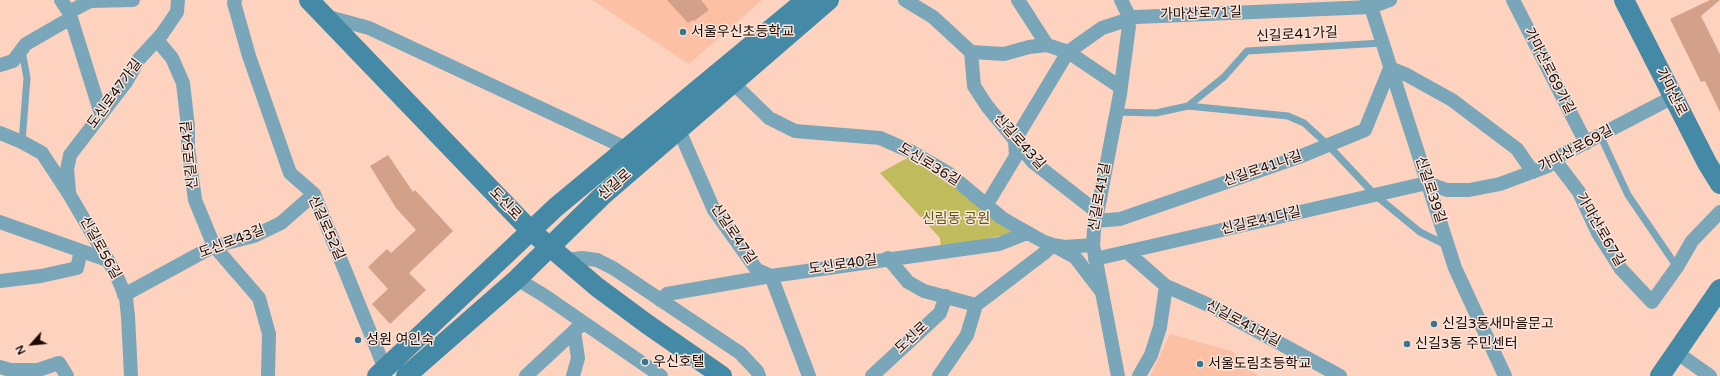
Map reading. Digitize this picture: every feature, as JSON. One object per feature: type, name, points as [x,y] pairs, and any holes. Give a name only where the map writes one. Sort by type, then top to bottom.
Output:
[{"type":"main road","name":"신길로","points":[[381,373],[530,230],[583,183],[806,0]]},
{"type":"main road","name":"신길로","points":[[406,376],[517,279],[602,196],[829,0]]},
{"type":"main road","name":"가마산로","points":[[1624,0],[1707,163],[1720,184]]},
{"type":"main road","name":"도신로","points":[[316,5],[530,230],[598,287],[647,324],[722,376]]},
{"type":"main road","points":[[1660,376],[1720,288]]},
{"type":"street","points":[[61,0],[69,12],[90,1],[133,0]]},
{"type":"street","name":"도신로47가길","points":[[70,194],[67,170],[70,155],[126,82],[139,59],[157,40],[177,12],[178,0]]},
{"type":"street","name":"신길로52길","points":[[235,0],[234,3],[249,56],[290,173],[314,194],[381,373]]},
{"type":"street","points":[[906,0],[933,17],[971,52],[1004,54],[1029,47],[1047,45],[1068,52],[1120,87]]},
{"type":"street","points":[[1018,0],[1047,45]]},
{"type":"street","points":[[987,204],[1016,156],[1015,140],[1068,52],[1102,28],[1130,18],[1122,0]]},
{"type":"street","name":"가마산로71길","points":[[1130,18],[1369,3],[1390,0]]},
{"type":"street","name":"가마산로69가길","points":[[1513,0],[1586,143]]},
{"type":"street","name":"신길로39길","points":[[1369,3],[1455,268],[1505,376]]},
{"type":"street","name":"신길로","points":[[316,5],[369,28],[626,148]]},
{"type":"street","points":[[0,66],[13,61],[26,44],[71,18],[101,114]]},
{"type":"street","name":"신길로41길","points":[[1118,376],[1093,245],[1096,217],[1116,112],[1130,18]]},
{"type":"street","name":"신길로54길","points":[[157,40],[172,58],[183,83],[188,127],[188,147],[195,200],[214,246],[259,298],[269,334],[268,376]]},
{"type":"street","name":"신길로43길","points":[[971,52],[974,86],[987,106],[1033,162],[1096,217]]},
{"type":"street","points":[[1390,68],[1407,75],[1452,100],[1517,149],[1533,172]]},
{"type":"street","name":"신길로41나길","points":[[1096,217],[1120,218],[1299,157],[1365,130],[1390,68]]},
{"type":"street","name":"도신로36길","points":[[733,83],[769,118],[795,131],[880,138],[912,152],[948,173],[1002,218],[1044,242],[1065,247],[1093,245]]},
{"type":"street","name":"가마산로69길","points":[[1427,183],[1447,190],[1469,190],[1500,184],[1548,166],[1554,159],[1673,97]]},
{"type":"street","name":"신길로47길","points":[[679,130],[714,210],[757,270],[772,276]]},
{"type":"street","name":"신길로56길","points":[[0,133],[22,142],[42,153],[70,194],[107,260],[124,295],[128,316],[131,376]]},
{"type":"street","name":"가마산로67길","points":[[1554,159],[1579,192],[1598,233],[1621,268],[1652,302],[1677,267],[1692,241],[1720,212]]},
{"type":"street","name":"신길로41다길","points":[[1095,259],[1427,183]]},
{"type":"street","name":"도신로43길","points":[[124,295],[214,246],[254,236],[281,223],[314,194]]},
{"type":"street","points":[[0,222],[107,260]]},
{"type":"street","name":"도신로40길","points":[[660,300],[667,294],[772,276],[888,258],[998,244],[1027,232]]},
{"type":"street","points":[[939,376],[967,335],[976,305],[1043,254],[1053,244]]},
{"type":"street","name":"도신로36길","points":[[1053,244],[1075,257],[1101,291]]},
{"type":"street","points":[[0,281],[41,276],[77,268],[81,251]]},
{"type":"street","name":"신길로41라길","points":[[1127,252],[1166,286],[1211,306],[1340,376]]},
{"type":"street","points":[[566,260],[582,258],[597,260],[613,268],[740,353],[757,371],[758,376]]},
{"type":"street","points":[[888,258],[908,282],[924,292],[946,296],[976,305]]},
{"type":"street","points":[[772,276],[809,376]]},
{"type":"street","points":[[517,279],[546,296],[578,327],[661,376]]},
{"type":"street","points":[[1139,376],[1150,355],[1160,326],[1166,286]]},
{"type":"street","name":"도신로","points":[[872,376],[940,313],[946,296]]},
{"type":"street","points":[[526,376],[578,327]]},
{"type":"street","points":[[573,376],[578,358],[578,327]]},
{"type":"street","points":[[1676,352],[1710,376]]},
{"type":"street","points":[[0,368],[10,370],[38,370],[59,363],[67,376]]},
{"type":"lane","name":"신길로41가길","points":[[1116,112],[1156,113],[1188,106],[1224,77],[1247,51],[1382,43]]},
{"type":"lane","points":[[22,50],[27,78],[22,142]]},
{"type":"lane","points":[[1188,106],[1288,116],[1304,123],[1328,145],[1375,195],[1420,232],[1448,246]]},
{"type":"lane","points":[[1600,135],[1628,194],[1677,267]]},
{"type":"shaded area","name":"서울우신초등학교","points":[[592,0],[762,0],[689,64]]},
{"type":"shaded area","name":"서울도림초등학교","points":[[1170,334],[1232,351],[1258,376],[1150,376]]},
{"type":"green space","name":"신림동 공원","points":[[909,157],[1019,232],[941,248],[940,238],[880,173]]},
{"type":"building","points":[[667,0],[701,0],[709,10],[694,21],[693,20],[688,23]]},
{"type":"building","points":[[1710,0],[1720,0],[1701,16],[1720,54],[1720,112],[1705,81],[1701,82],[1670,19]]},
{"type":"building","points":[[388,155],[413,192],[415,190],[453,231],[409,273],[426,290],[390,324],[372,304],[388,289],[368,267],[387,249],[391,253],[416,230],[396,208],[370,166]]},
{"type":"place","name":"서울우신초등학교","points":[[683,32]]},
{"type":"place","name":"신길3동새마을문고","points":[[1434,324]]},
{"type":"place","name":"성원 여인숙","points":[[358,340]]},
{"type":"place","name":"신길3동 주민센터","points":[[1407,344]]},
{"type":"place","name":"우신호텔","points":[[645,362]]},
{"type":"place","name":"서울도림초등학교","points":[[1200,364]]}]
